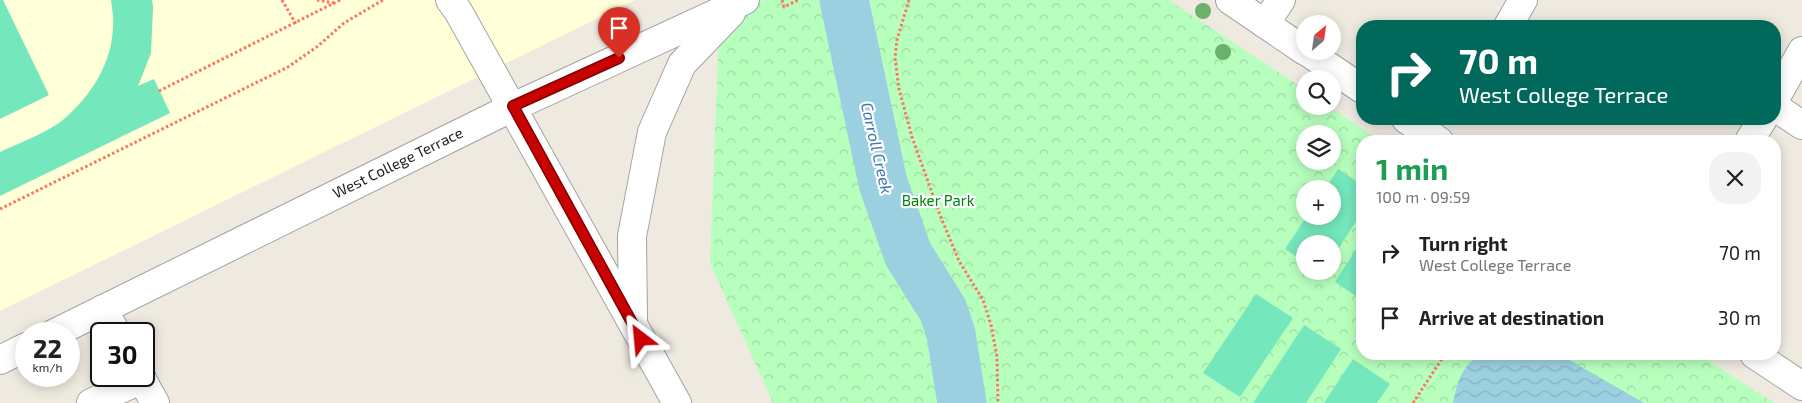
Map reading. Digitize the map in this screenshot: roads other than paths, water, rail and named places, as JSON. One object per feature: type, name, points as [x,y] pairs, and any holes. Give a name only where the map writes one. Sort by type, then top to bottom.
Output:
[{"type":"street","points":[[450,0],[513,106],[677,403]]},
{"type":"street","points":[[632,323],[632,236],[652,132],[682,64],[744,0]]},
{"type":"street","name":"West College Terrace","points":[[77,322],[513,106],[744,0]]},
{"type":"street","points":[[1230,0],[1296,45]]},
{"type":"street","points":[[1265,24],[1281,0]]},
{"type":"street","points":[[1511,20],[1523,0]]},
{"type":"street","points":[[1781,89],[1802,52]]},
{"type":"street","points":[[1318,60],[1356,86]]},
{"type":"street","points":[[1781,111],[1802,125]]},
{"type":"street","points":[[1420,125],[1437,132]]},
{"type":"street","points":[[103,309],[110,322]]},
{"type":"street","points":[[0,360],[15,352]]},
{"type":"street","points":[[1763,360],[1802,386]]},
{"type":"street","points":[[91,403],[123,387]]},
{"type":"street","points":[[146,387],[155,403]]},
{"type":"water","points":[[1473,360],[1569,360],[1644,403],[1453,403],[1456,388]]},
{"type":"waterway","name":"Carroll Creek","points":[[844,0],[883,183],[908,254],[943,310],[951,334],[962,403]]},
{"type":"park label","name":"Baker Park","points":[[938,201]]}]
